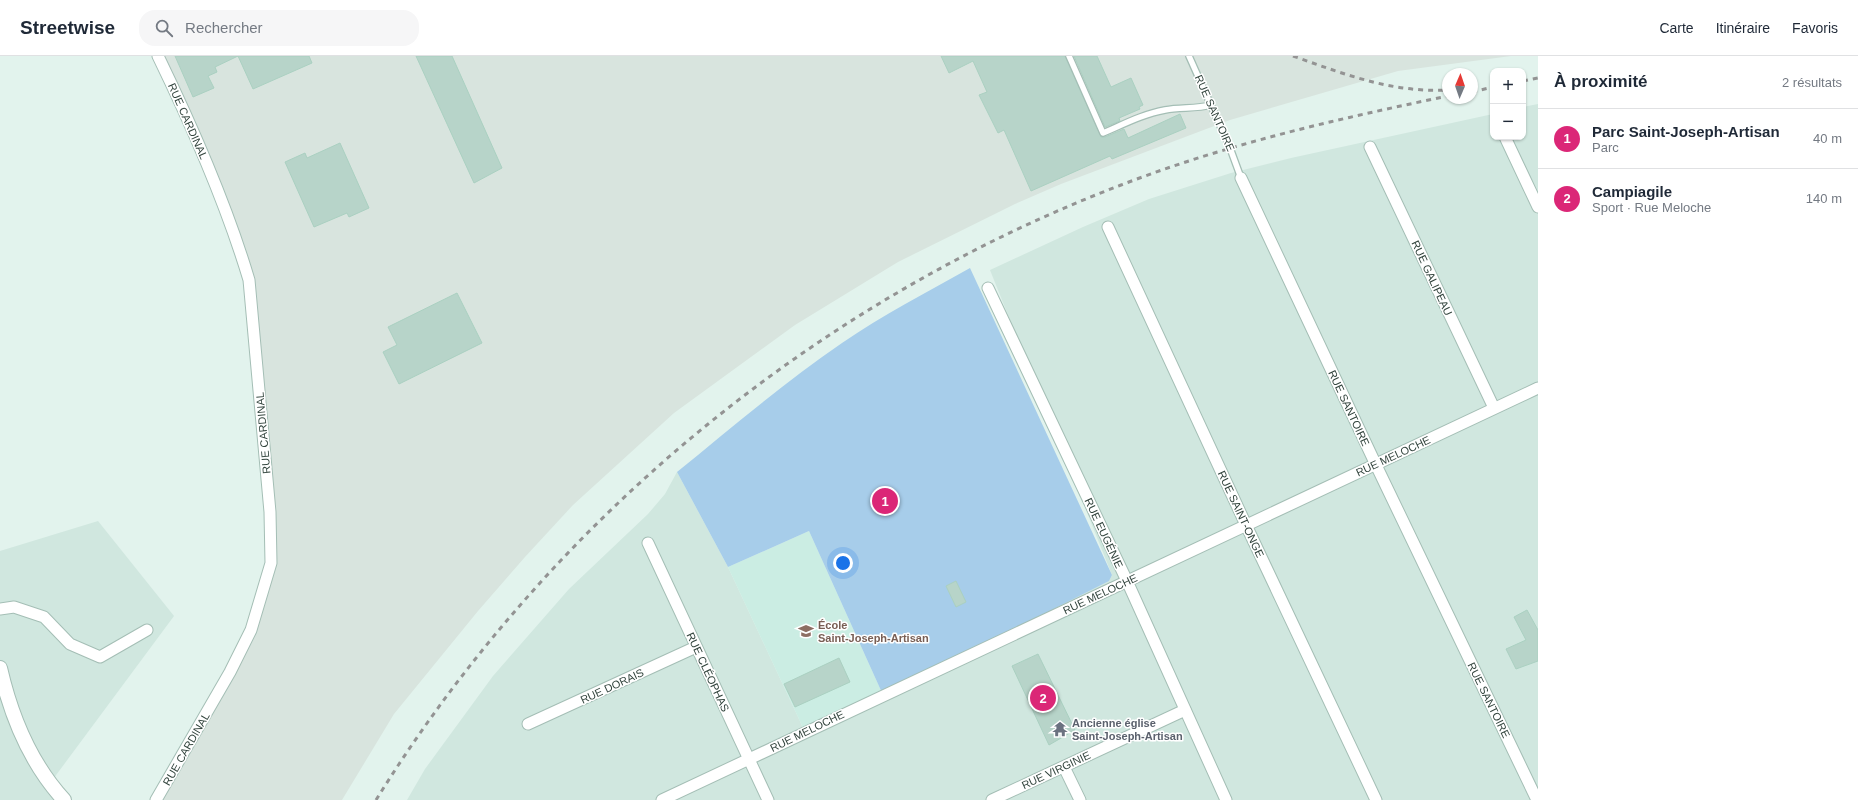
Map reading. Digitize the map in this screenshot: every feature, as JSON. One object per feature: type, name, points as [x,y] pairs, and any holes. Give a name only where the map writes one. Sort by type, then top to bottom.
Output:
[{"type":"street","name":"RUE CARDINAL","points":[[156,800],[230,672],[251,630],[271,563],[270,512],[249,280],[240,249],[201,150],[158,56]]},
{"type":"street","points":[[1506,140],[1538,206]]},
{"type":"street","name":"RUE GALIPEAU","points":[[1370,147],[1494,408]]},
{"type":"street","name":"RUE SANTOIRE","points":[[1241,178],[1376,465],[1537,800]]},
{"type":"street","name":"RUE SAINT-ONGE","points":[[1108,228],[1376,800]]},
{"type":"street","name":"RUE EUGÉNIE","points":[[988,288],[1127,581],[1226,800]]},
{"type":"street","name":"RUE MELOCHE","points":[[662,800],[1538,388]]},
{"type":"street","name":"RUE CLÉOPHAS","points":[[648,544],[768,800]]},
{"type":"street","points":[[0,609],[14,607],[44,617],[70,644],[100,657],[147,630]]},
{"type":"street","name":"RUE DORAIS","points":[[528,724],[696,647]]},
{"type":"street","points":[[0,668],[5,691],[19,729],[38,765],[60,796]]},
{"type":"street","name":"RUE VIRGINIE","points":[[992,800],[1185,710]]},
{"type":"street","points":[[1064,767],[1080,800]]},
{"type":"lane","points":[[1068,56],[1103,132],[1150,113],[1176,108],[1200,108],[1211,105]]},
{"type":"lane","name":"RUE SANTOIRE","points":[[1189,56],[1241,178]]},
{"type":"shaded area","points":[[158,56],[1511,56],[1398,71],[1230,120],[1061,184],[1015,204],[898,262],[795,325],[674,413],[573,505],[478,611],[394,714],[342,800],[156,800],[230,672],[271,563],[249,280]]},
{"type":"shaded area","points":[[1538,104],[1538,800],[407,800],[425,769],[493,676],[569,589],[648,514],[665,494],[677,472],[728,567],[805,732],[1109,581],[1112,575],[990,270],[1083,227],[1149,199],[1231,173],[1291,158],[1490,115],[1490,140],[1526,140],[1526,106]]},
{"type":"shaded area","points":[[970,268],[1112,575],[1109,581],[883,695],[809,531],[728,567],[677,472],[779,389],[842,343],[889,313]]},
{"type":"shaded area","points":[[98,521],[174,616],[45,790],[55,800],[0,800],[0,551]]},
{"type":"shaded area","name":"École Saint-Joseph-Artisan","points":[[809,531],[883,695],[805,732],[728,567]]},
{"type":"building","points":[[175,56],[238,56],[215,67],[217,72],[208,76],[214,88],[193,97]]},
{"type":"building","points":[[238,56],[309,56],[312,63],[253,89]]},
{"type":"building","points":[[416,56],[452,56],[502,168],[474,183]]},
{"type":"building","points":[[941,56],[1065,56],[1101,137],[1105,137],[1124,129],[1128,138],[1180,114],[1186,128],[1112,159],[1110,156],[1031,191],[1004,130],[998,133],[979,95],[987,92],[973,61],[949,73]]},
{"type":"building","points":[[1074,56],[1097,56],[1111,87],[1131,78],[1143,105],[1139,107],[1140,109],[1119,118],[1120,121],[1105,127]]},
{"type":"building","points":[[340,143],[369,208],[349,217],[347,213],[314,227],[285,162],[305,153],[307,158]]},
{"type":"building","points":[[457,293],[482,343],[399,384],[383,352],[397,345],[388,327]]},
{"type":"building","points":[[956,581],[966,602],[956,607],[946,586]]},
{"type":"building","points":[[1527,610],[1538,630],[1538,661],[1516,669],[1506,649],[1526,640],[1514,617]]},
{"type":"building","points":[[1038,654],[1075,730],[1049,745],[1012,666]]},
{"type":"building","points":[[839,658],[850,682],[795,707],[784,684]]},
{"type":"railway","points":[[1293,56],[1369,81],[1407,88],[1442,90]]},
{"type":"railway","points":[[1526,80],[1538,78]]},
{"type":"railway","points":[[1478,91],[1490,88]]},
{"type":"railway","points":[[376,800],[445,698],[522,603],[607,514],[699,432],[796,357],[900,291],[1008,234],[1121,185],[1161,170],[1242,145],[1324,123],[1442,97]]},
{"type":"place","name":"Parc Saint-Joseph-Artisan","points":[[885,501]]},
{"type":"place","name":"École Saint-Joseph-Artisan","points":[[806,631]]},
{"type":"place","name":"Campiagile","points":[[1043,698]]},
{"type":"place","name":"Ancienne église Saint-Joseph-Artisan","points":[[1060,729]]}]
